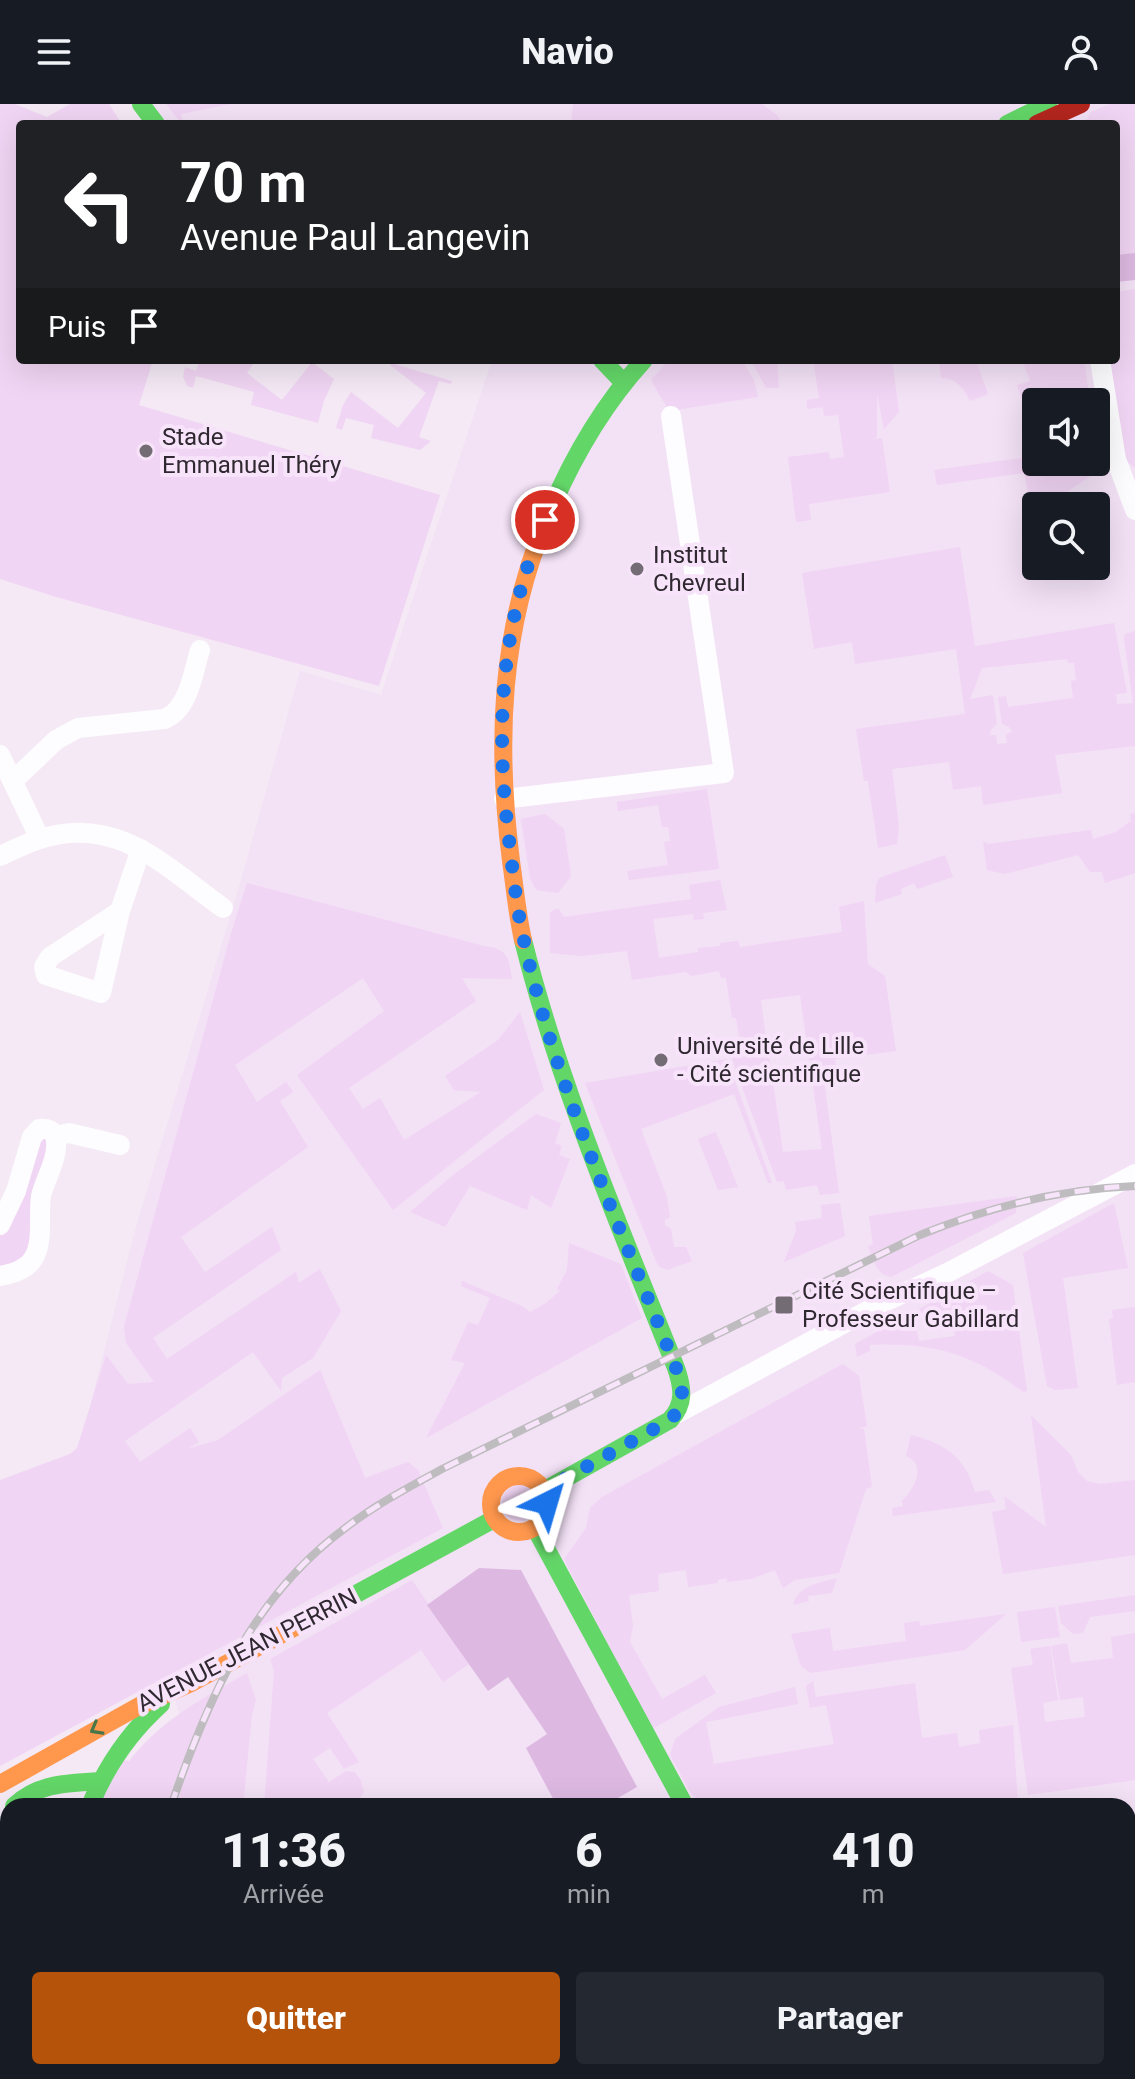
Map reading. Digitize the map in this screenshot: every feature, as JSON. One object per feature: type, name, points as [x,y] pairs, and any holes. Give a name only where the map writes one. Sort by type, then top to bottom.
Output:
[{"type":"street","points":[[1023,120],[1081,104]]},
{"type":"street","points":[[606,364],[623,382]]},
{"type":"street","points":[[640,364],[593,423],[526,566],[510,630],[500,741],[519,920],[542,1010],[584,1140],[676,1368],[683,1397],[676,1414]]},
{"type":"street","points":[[1101,364],[1116,459],[1135,510]]},
{"type":"street","points":[[504,799],[724,773],[671,416]]},
{"type":"street","points":[[13,781],[56,740],[78,728],[164,719],[175,714],[183,701],[200,650]]},
{"type":"street","points":[[0,755],[40,839]]},
{"type":"street","points":[[0,856],[40,839],[69,833],[102,833],[141,849],[223,908]]},
{"type":"street","points":[[120,911],[141,849]]},
{"type":"street","points":[[0,1225],[16,1191],[32,1137],[43,1128],[53,1131],[55,1149],[41,1199],[36,1252],[21,1270],[0,1276]]},
{"type":"street","points":[[55,1136],[69,1133],[120,1145]]},
{"type":"street","points":[[543,1491],[655,1430],[676,1414],[878,1305],[947,1273],[1135,1174]]},
{"type":"street","points":[[515,1476],[530,1478],[543,1491],[546,1511],[535,1528],[522,1533],[513,1532],[504,1529],[494,1519],[491,1496],[506,1479],[515,1476]]},
{"type":"street","name":"AVENUE JEAN PERRIN","points":[[0,1784],[139,1706],[191,1683],[494,1519]]},
{"type":"street","points":[[535,1528],[681,1798]]},
{"type":"street","points":[[93,1798],[100,1781],[144,1721],[168,1698],[191,1683]]},
{"type":"street","points":[[0,1791],[100,1781]]},
{"type":"street","points":[[22,1798],[49,1785]]},
{"type":"shaded area","name":"Stade Emmanuel Théry","points":[[0,104],[15,104],[47,117],[70,104],[109,104],[119,120],[16,120],[16,364],[152,364],[139,405],[440,495],[379,686],[0,579]]},
{"type":"shaded area","name":"Université de Lille ‐ Cité scientifique","points":[[141,104],[1135,104],[1135,1798],[154,1798],[187,1741],[91,1402],[136,1227],[237,894],[300,671],[381,695],[491,364],[1120,364],[1120,120],[153,120]]},
{"type":"shaded area","points":[[166,104],[231,104],[181,114],[183,120],[179,120]]},
{"type":"shaded area","points":[[573,104],[762,104],[780,120],[571,120]]},
{"type":"shaded area","points":[[1110,104],[1135,104],[1135,253],[1120,255],[1120,120],[1086,120],[1091,112]]},
{"type":"shaded area","points":[[1135,253],[1135,280],[1120,282],[1120,255]]},
{"type":"shaded area","points":[[1135,289],[1135,468],[1124,459],[1111,364],[1120,364],[1120,291]]},
{"type":"shaded area","points":[[199,364],[253,364],[247,373],[282,400],[310,364],[334,379],[318,423],[251,405],[254,392],[196,376],[193,388],[187,386],[183,377],[185,367],[196,371]]},
{"type":"shaded area","points":[[665,364],[744,364],[754,380],[758,397],[669,411],[651,380]]},
{"type":"shaded area","points":[[753,364],[777,364],[779,388],[766,388]]},
{"type":"shaded area","points":[[814,364],[893,364],[899,412],[884,429],[877,393],[877,437],[871,439],[882,438],[890,492],[809,504],[811,520],[796,522],[788,457],[829,452],[830,459],[844,457],[838,415],[824,416],[823,407],[807,409],[807,400],[819,398]]},
{"type":"shaded area","points":[[939,364],[977,364],[988,394],[970,401],[959,385],[951,379],[941,378]]},
{"type":"shaded area","points":[[1024,364],[1085,364],[1088,388],[1022,388],[1022,398],[1017,385],[1030,381]]},
{"type":"shaded area","points":[[390,365],[452,381],[451,384],[439,381],[419,437],[431,441],[420,450],[371,438],[374,425],[346,418],[342,430],[336,428],[351,392],[398,428],[426,393]]},
{"type":"shaded area","points":[[1022,458],[1022,473],[937,485],[934,470]]},
{"type":"shaded area","points":[[1025,476],[1091,476],[1067,492],[1028,492]]},
{"type":"shaded area","points":[[960,547],[975,646],[1114,623],[1127,693],[1116,694],[1117,704],[1133,703],[1124,639],[1125,634],[1135,631],[1135,746],[1055,755],[1062,793],[983,805],[981,786],[953,790],[949,762],[892,769],[899,827],[897,844],[878,848],[856,729],[965,714],[956,649],[855,664],[852,642],[814,649],[802,573]],"holes":[[[1067,659],[1068,663],[1074,663],[1076,680],[1071,681],[1073,698],[1008,707],[1006,696],[998,697],[1002,724],[1012,732],[1006,734],[1007,743],[997,744],[996,735],[990,735],[997,724],[993,695],[970,699],[982,668]]]},
{"type":"shaded area","points":[[707,789],[719,869],[629,880],[627,871],[668,865],[664,842],[670,841],[668,827],[662,827],[658,805],[618,811],[617,802]]},
{"type":"shaded area","points":[[1135,813],[1135,873],[1105,883],[1102,872],[1090,872],[1078,855],[1005,874],[987,870],[983,841],[988,844],[1091,830],[1093,839],[1116,832],[1131,821],[1130,814]]},
{"type":"shaded area","points":[[545,814],[564,829],[571,876],[558,893],[536,890],[530,878],[521,819]]},
{"type":"shaded area","points":[[945,855],[953,877],[917,889],[914,883],[901,889],[902,894],[875,903],[879,878]]},
{"type":"shaded area","points":[[720,880],[727,910],[703,913],[704,919],[694,920],[693,914],[653,919],[659,958],[698,952],[698,948],[720,946],[720,943],[738,941],[740,947],[842,932],[839,907],[864,901],[868,964],[885,976],[896,1051],[835,1059],[837,1079],[824,1081],[839,1193],[820,1195],[817,1185],[786,1190],[784,1181],[777,1182],[730,1054],[768,1047],[783,1152],[822,1149],[800,995],[761,1000],[766,1039],[740,1042],[736,1018],[732,1018],[726,978],[721,978],[719,971],[691,976],[686,972],[632,980],[627,951],[581,956],[550,953],[550,912],[558,908],[564,917],[691,899],[689,885]]},
{"type":"shaded area","points":[[247,883],[492,947],[506,956],[512,979],[462,978],[476,1001],[349,1088],[363,1109],[380,1098],[404,1140],[481,1092],[454,1090],[445,1076],[498,1040],[520,1012],[544,1090],[393,1210],[297,1075],[384,1011],[363,978],[235,1065],[257,1102],[286,1082],[293,1092],[280,1101],[308,1147],[181,1237],[205,1272],[272,1227],[281,1250],[153,1338],[167,1359],[296,1272],[299,1283],[320,1269],[341,1311],[313,1358],[282,1378],[281,1391],[253,1352],[125,1441],[140,1462],[190,1428],[199,1442],[188,1449],[218,1440],[320,1370],[365,1478],[408,1462],[418,1470],[443,1528],[0,1766],[0,1480],[70,1454],[77,1448],[106,1355],[128,1384],[154,1382],[126,1343],[124,1327]]},
{"type":"shaded area","points":[[727,1059],[772,1183],[768,1183],[734,1094],[641,1129],[667,1197],[670,1217],[665,1220],[665,1225],[671,1229],[674,1247],[686,1247],[692,1261],[667,1270],[658,1266],[585,1083]]},
{"type":"shaded area","points":[[536,1114],[561,1123],[555,1143],[562,1146],[559,1155],[570,1159],[551,1208],[531,1195],[527,1210],[470,1186],[445,1227],[410,1212],[453,1175]]},
{"type":"shaded area","points":[[716,1132],[738,1187],[718,1190],[698,1139]]},
{"type":"shaded area","points":[[38,1136],[50,1140],[26,1261],[0,1271],[0,1235]]},
{"type":"shaded area","points":[[1017,1196],[1016,1213],[891,1277],[878,1270],[868,1246],[873,1245],[869,1216]]},
{"type":"shaded area","points":[[840,1203],[845,1236],[784,1262],[796,1231],[795,1222],[822,1218],[821,1205]]},
{"type":"shaded area","points":[[1114,1203],[1128,1268],[1063,1278],[1078,1388],[1055,1390],[1047,1386],[1023,1253]]},
{"type":"shaded area","points":[[569,1243],[621,1264],[642,1318],[426,1438],[465,1363],[451,1360],[468,1322],[478,1325],[490,1298],[461,1286],[462,1281],[530,1312],[560,1291],[557,1289],[567,1270]]},
{"type":"shaded area","points":[[988,1271],[1013,1285],[1027,1391],[1023,1392],[987,1368],[933,1349],[870,1345],[870,1351],[857,1357],[855,1344],[913,1312],[919,1341],[955,1336],[952,1312],[921,1316],[919,1309]]},
{"type":"shaded area","points":[[1135,1307],[1135,1382],[1117,1385],[1109,1319],[1113,1318],[1112,1310]]},
{"type":"shaded area","points":[[843,1364],[859,1376],[867,1426],[858,1428],[864,1429],[872,1487],[866,1489],[839,1573],[795,1580],[783,1588],[775,1570],[751,1579],[727,1582],[726,1578],[718,1580],[718,1583],[688,1587],[686,1570],[658,1574],[659,1591],[629,1595],[633,1626],[630,1642],[662,1699],[705,1675],[716,1693],[652,1729],[564,1559],[586,1528],[590,1508],[602,1497]]},
{"type":"shaded area","points":[[1031,1415],[1071,1455],[1078,1472],[1087,1481],[1100,1484],[1135,1480],[1135,1555],[1003,1574],[992,1512],[1006,1509],[1004,1496],[1046,1527]]},
{"type":"shaded area","points":[[911,1435],[934,1443],[952,1454],[966,1470],[975,1492],[989,1490],[996,1502],[893,1516],[892,1508],[903,1506],[902,1501],[917,1477],[916,1465],[906,1456]]},
{"type":"shaded area","points":[[520,1485],[533,1490],[538,1503],[533,1516],[520,1521],[507,1516],[502,1503],[507,1490]]},
{"type":"shaded area","points":[[479,1568],[521,1570],[637,1787],[618,1798],[553,1798],[526,1748],[547,1734],[508,1677],[488,1691],[427,1605]]},
{"type":"shaded area","points":[[837,1578],[832,1593],[808,1596],[809,1601],[793,1605],[804,1589]]},
{"type":"shaded area","points":[[412,1580],[469,1664],[443,1682],[421,1650],[327,1713],[359,1762],[344,1769],[330,1748],[313,1759],[329,1782],[346,1771],[355,1772],[364,1792],[360,1798],[265,1798],[274,1671],[270,1659]]},
{"type":"shaded area","points":[[1135,1595],[1135,1611],[1090,1617],[1083,1633],[1073,1634],[1061,1623],[1058,1606]]},
{"type":"shaded area","points":[[1055,1607],[1060,1637],[1021,1642],[1017,1612]]},
{"type":"shaded area","points":[[1006,1614],[965,1650],[811,1673],[801,1666],[791,1634],[830,1628],[833,1651],[906,1641],[904,1623],[919,1621],[920,1626]]},
{"type":"shaded area","points":[[1135,1633],[1135,1780],[1028,1795],[1011,1668],[1033,1665],[1030,1649],[1050,1646],[1058,1700],[1043,1703],[1045,1722],[1085,1717],[1083,1697],[1060,1700],[1051,1646],[1067,1643],[1071,1663],[1113,1658],[1111,1637]]},
{"type":"shaded area","points":[[247,1673],[256,1700],[244,1798],[101,1798],[121,1760],[129,1761],[155,1733],[199,1701]]},
{"type":"shaded area","points":[[813,1681],[816,1697],[915,1683],[922,1738],[957,1733],[959,1747],[980,1743],[979,1730],[1013,1725],[1018,1798],[695,1798],[670,1755],[675,1739],[719,1707],[795,1687],[798,1704],[706,1722],[714,1764],[834,1744],[826,1705],[810,1708],[806,1686]]},
{"type":"railway","points":[[174,1798],[217,1690],[258,1619],[311,1556],[368,1512],[444,1468],[920,1235],[1025,1201],[1080,1191],[1135,1186]]},
{"type":"traffic: fast","points":[[141,104],[153,120]]},
{"type":"traffic: fast","points":[[1015,120],[1048,104]]},
{"type":"traffic: fast","points":[[606,364],[623,382]]},
{"type":"traffic: fast","points":[[547,518],[588,435],[640,364]]},
{"type":"traffic: fast","points":[[523,940],[573,1103],[676,1368],[681,1389],[678,1408],[670,1420],[543,1491]]},
{"type":"traffic: fast","points":[[312,1618],[494,1519]]},
{"type":"traffic: fast","points":[[535,1528],[681,1798]]},
{"type":"traffic: fast","points":[[94,1798],[120,1751],[161,1704]]},
{"type":"traffic: fast","points":[[23,1798],[65,1784],[100,1781]]},
{"type":"traffic: slow","points":[[523,940],[506,817],[503,730],[511,644],[519,602],[547,518]]},
{"type":"traffic: slow","points":[[519,1476],[539,1484],[547,1504],[539,1524],[519,1532],[499,1524],[491,1504],[499,1484],[519,1476]]},
{"type":"traffic: slow","points":[[0,1784],[139,1706],[191,1683],[312,1618]]},
{"type":"traffic: jam","points":[[1046,120],[1081,104]]},
{"type":"place","name":"Stade Emmanuel Théry","points":[[146,451]]},
{"type":"place","name":"Institut Chevreul","points":[[637,569]]},
{"type":"place","name":"Université de Lille ‐ Cité scientifique","points":[[661,1060]]},
{"type":"place","name":"Cité Scientifique – Professeur Gabillard","points":[[784,1305]]},
{"type":"route","points":[[545,520],[526,566],[510,630],[502,704],[501,769],[517,906],[532,974],[566,1087],[584,1140],[681,1381],[683,1397],[680,1409],[670,1420],[543,1491],[547,1503]]}]
